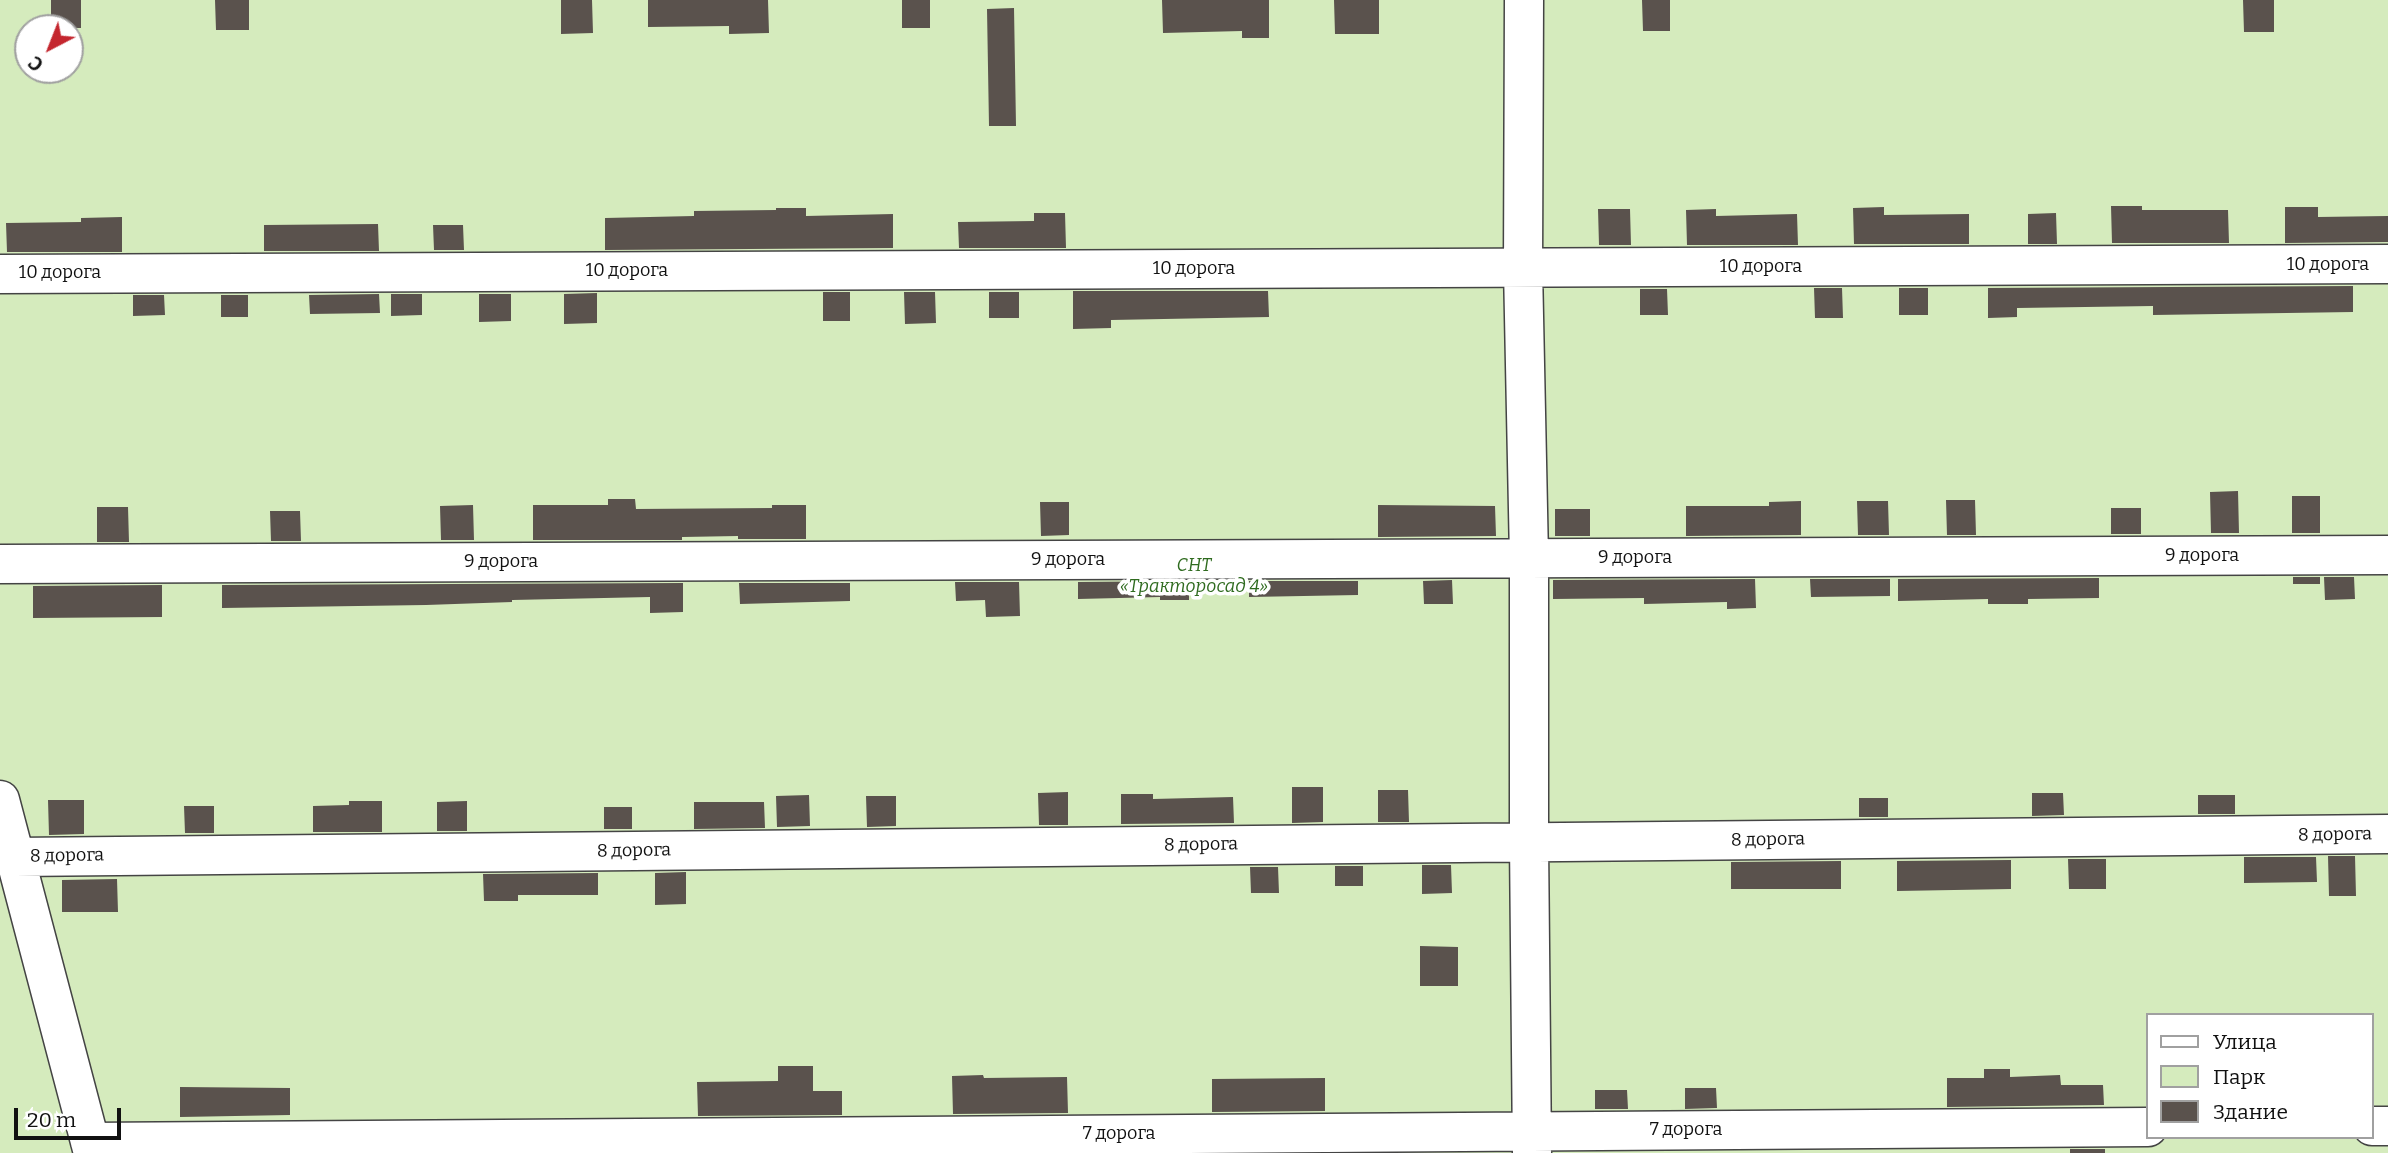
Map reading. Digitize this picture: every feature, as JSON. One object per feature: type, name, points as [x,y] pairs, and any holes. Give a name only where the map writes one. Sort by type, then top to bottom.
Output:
[{"type":"street","points":[[1524,0],[1523,268],[1529,558],[1532,1142]]},
{"type":"street","name":"10 дорога","points":[[0,274],[2388,264]]},
{"type":"street","name":"9 дорога","points":[[0,564],[2388,555]]},
{"type":"street","points":[[0,800],[91,1147]]},
{"type":"street","name":"8 дорога","points":[[15,857],[2388,834]]},
{"type":"street","name":"7 дорога","points":[[91,1147],[1532,1142],[2146,1127]]},
{"type":"green space","name":"СНТ «Тракторосад 4»","points":[[0,0],[2388,0],[2388,1153],[0,1153]]},
{"type":"building","points":[[51,0],[81,0],[81,14],[51,14]]},
{"type":"building","points":[[215,0],[249,0],[249,30],[216,30]]},
{"type":"building","points":[[561,0],[592,0],[593,33],[561,34]]},
{"type":"building","points":[[648,0],[768,0],[769,33],[729,34],[729,26],[648,27]]},
{"type":"building","points":[[902,0],[930,0],[930,28],[902,28]]},
{"type":"building","points":[[1162,0],[1269,0],[1269,38],[1242,38],[1242,31],[1163,33]]},
{"type":"building","points":[[1334,0],[1379,0],[1379,34],[1335,34]]},
{"type":"building","points":[[1642,0],[1670,0],[1670,31],[1643,31]]},
{"type":"building","points":[[2243,0],[2274,0],[2274,32],[2244,32]]},
{"type":"building","points":[[1014,8],[1016,126],[989,126],[987,9]]},
{"type":"building","points":[[2111,206],[2142,206],[2142,210],[2228,210],[2229,243],[2112,243]]},
{"type":"building","points":[[1884,207],[1884,215],[1969,214],[1969,244],[1854,244],[1853,208]]},
{"type":"building","points":[[2285,207],[2318,207],[2318,217],[2388,216],[2388,242],[2285,243]]},
{"type":"building","points":[[806,208],[806,216],[893,214],[893,248],[605,250],[605,218],[694,216],[694,211]]},
{"type":"building","points":[[1598,209],[1630,209],[1631,245],[1599,245]]},
{"type":"building","points":[[1716,209],[1716,216],[1797,214],[1798,245],[1687,245],[1686,210]]},
{"type":"building","points":[[1034,213],[1065,213],[1066,248],[959,248],[958,222],[1034,221]]},
{"type":"building","points":[[2056,213],[2057,244],[2028,244],[2028,214]]},
{"type":"building","points":[[122,217],[122,252],[7,252],[6,223],[81,222],[81,218]]},
{"type":"building","points":[[378,224],[379,251],[264,251],[264,225]]},
{"type":"building","points":[[433,225],[463,225],[464,250],[434,250]]},
{"type":"building","points":[[2353,286],[2353,312],[2153,315],[2153,306],[2017,308],[2017,317],[1988,318],[1988,288]]},
{"type":"building","points":[[1814,288],[1842,288],[1843,318],[1815,318]]},
{"type":"building","points":[[1899,288],[1928,288],[1928,315],[1899,315]]},
{"type":"building","points":[[1640,289],[1667,289],[1668,315],[1640,315]]},
{"type":"building","points":[[1073,291],[1268,291],[1269,317],[1111,320],[1111,328],[1073,329]]},
{"type":"building","points":[[823,292],[850,292],[850,321],[823,321]]},
{"type":"building","points":[[904,292],[935,292],[936,323],[905,324]]},
{"type":"building","points":[[989,292],[1019,292],[1019,318],[989,318]]},
{"type":"building","points":[[597,293],[597,323],[564,324],[564,294]]},
{"type":"building","points":[[379,294],[380,313],[310,314],[309,295]]},
{"type":"building","points":[[391,294],[422,294],[422,315],[391,316]]},
{"type":"building","points":[[479,294],[511,294],[511,321],[479,322]]},
{"type":"building","points":[[133,295],[164,295],[165,315],[133,316]]},
{"type":"building","points":[[221,295],[248,295],[248,317],[221,317]]},
{"type":"building","points":[[2238,491],[2239,533],[2211,533],[2210,492]]},
{"type":"building","points":[[2292,496],[2320,496],[2320,533],[2292,533]]},
{"type":"building","points":[[608,499],[635,499],[636,509],[772,508],[772,505],[806,505],[806,539],[738,539],[738,536],[682,537],[682,540],[533,540],[533,505],[608,505]]},
{"type":"building","points":[[1946,500],[1975,500],[1976,535],[1947,535]]},
{"type":"building","points":[[1801,501],[1801,535],[1686,536],[1686,506],[1769,506],[1769,502]]},
{"type":"building","points":[[1857,501],[1888,501],[1889,535],[1858,535]]},
{"type":"building","points":[[1040,502],[1069,502],[1069,535],[1041,536]]},
{"type":"building","points":[[473,505],[474,540],[441,540],[440,506]]},
{"type":"building","points":[[1378,505],[1495,506],[1496,536],[1378,537]]},
{"type":"building","points":[[97,507],[128,507],[129,542],[97,542]]},
{"type":"building","points":[[2111,508],[2141,508],[2141,534],[2111,534]]},
{"type":"building","points":[[1555,509],[1590,509],[1590,536],[1555,536]]},
{"type":"building","points":[[270,511],[300,511],[301,541],[271,541]]},
{"type":"building","points":[[2293,577],[2320,577],[2320,584],[2293,584]]},
{"type":"building","points":[[2324,577],[2354,577],[2355,599],[2325,600]]},
{"type":"building","points":[[2099,578],[2099,598],[2028,599],[2028,604],[1988,604],[1988,599],[1898,601],[1898,579]]},
{"type":"building","points":[[1755,579],[1756,608],[1727,609],[1727,602],[1644,604],[1644,598],[1553,599],[1553,580]]},
{"type":"building","points":[[1810,579],[1890,579],[1890,596],[1811,597]]},
{"type":"building","points":[[1452,580],[1453,604],[1424,604],[1423,581]]},
{"type":"building","points":[[1189,581],[1189,600],[1160,600],[1160,597],[1078,599],[1078,582]]},
{"type":"building","points":[[1249,581],[1358,581],[1358,595],[1249,597]]},
{"type":"building","points":[[955,582],[1019,582],[1020,616],[986,617],[985,600],[956,601]]},
{"type":"building","points":[[683,583],[683,612],[650,613],[650,597],[426,605],[222,608],[222,585]]},
{"type":"building","points":[[739,583],[850,583],[850,601],[740,604]]},
{"type":"building","points":[[162,585],[162,617],[33,618],[33,586]]},
{"type":"building","points":[[1292,787],[1323,787],[1323,822],[1292,823]]},
{"type":"building","points":[[1378,790],[1408,790],[1409,822],[1378,822]]},
{"type":"building","points":[[1068,792],[1068,825],[1039,825],[1038,793]]},
{"type":"building","points":[[2032,793],[2063,793],[2064,815],[2032,816]]},
{"type":"building","points":[[1121,794],[1153,794],[1153,799],[1233,797],[1234,823],[1121,824]]},
{"type":"building","points":[[809,795],[810,826],[777,827],[776,796]]},
{"type":"building","points":[[2198,795],[2235,795],[2235,814],[2198,814]]},
{"type":"building","points":[[866,796],[896,796],[896,826],[867,827]]},
{"type":"building","points":[[1859,798],[1888,798],[1888,817],[1859,817]]},
{"type":"building","points":[[48,800],[84,800],[84,834],[49,835]]},
{"type":"building","points":[[349,801],[382,801],[382,832],[313,832],[313,806],[349,805]]},
{"type":"building","points":[[467,801],[467,831],[437,831],[437,802]]},
{"type":"building","points":[[694,802],[764,802],[765,828],[694,829]]},
{"type":"building","points":[[184,806],[214,806],[214,833],[185,833]]},
{"type":"building","points":[[604,807],[632,807],[632,829],[604,829]]},
{"type":"building","points":[[2328,856],[2355,856],[2356,896],[2329,896]]},
{"type":"building","points":[[2244,857],[2316,857],[2317,882],[2244,883]]},
{"type":"building","points":[[2068,859],[2106,859],[2106,889],[2069,889]]},
{"type":"building","points":[[2011,860],[2011,889],[1897,891],[1897,861]]},
{"type":"building","points":[[1841,861],[1841,889],[1731,889],[1731,862]]},
{"type":"building","points":[[1422,865],[1451,865],[1452,893],[1422,894]]},
{"type":"building","points":[[1335,866],[1363,866],[1363,886],[1335,886]]},
{"type":"building","points":[[1250,867],[1278,867],[1279,893],[1251,893]]},
{"type":"building","points":[[686,872],[686,904],[655,905],[655,873]]},
{"type":"building","points":[[598,873],[598,895],[518,895],[518,901],[484,901],[483,874]]},
{"type":"building","points":[[117,879],[118,912],[62,912],[62,880]]},
{"type":"building","points":[[1420,946],[1458,947],[1458,986],[1420,986]]},
{"type":"building","points":[[778,1066],[813,1066],[813,1091],[842,1091],[842,1115],[698,1116],[697,1082],[778,1081]]},
{"type":"building","points":[[1984,1069],[2010,1069],[2010,1077],[2060,1075],[2061,1085],[2103,1085],[2104,1105],[1947,1107],[1947,1078],[1984,1078]]},
{"type":"building","points":[[983,1075],[984,1078],[1067,1077],[1068,1113],[953,1114],[952,1076]]},
{"type":"building","points":[[1325,1078],[1325,1111],[1212,1112],[1212,1079]]},
{"type":"building","points":[[180,1087],[290,1088],[290,1115],[180,1117]]},
{"type":"building","points":[[1685,1088],[1716,1088],[1717,1108],[1685,1109]]},
{"type":"building","points":[[1595,1090],[1627,1090],[1628,1109],[1595,1109]]},
{"type":"building","points":[[2070,1149],[2105,1149],[2105,1153],[2070,1153]]}]
